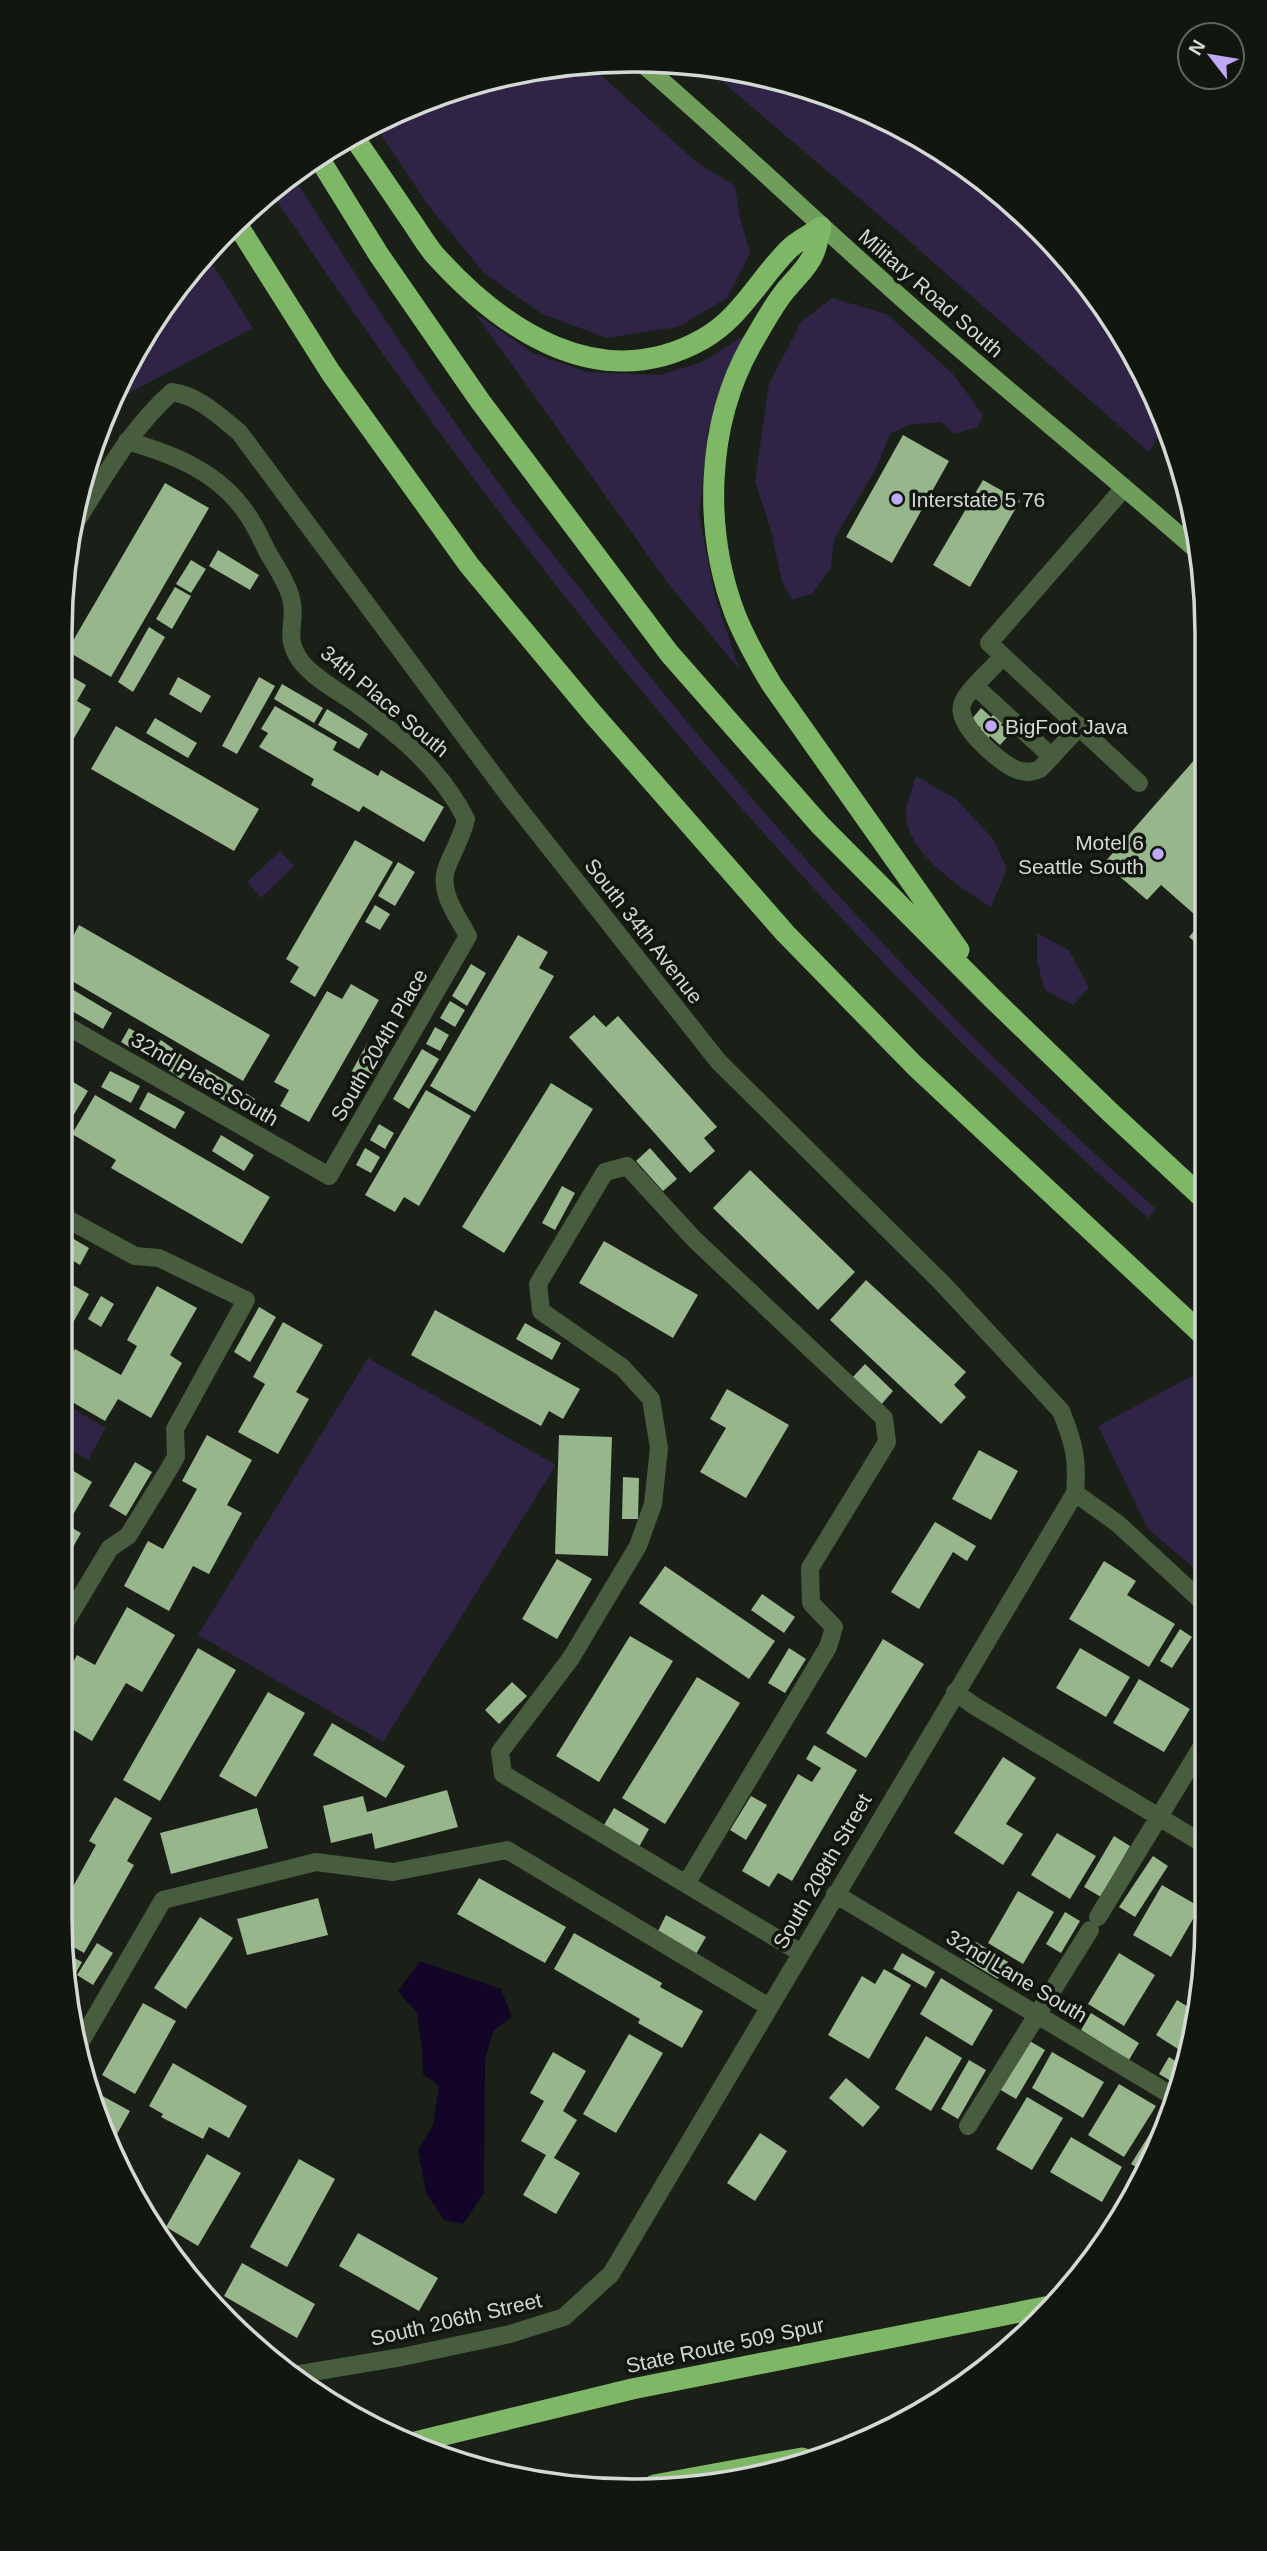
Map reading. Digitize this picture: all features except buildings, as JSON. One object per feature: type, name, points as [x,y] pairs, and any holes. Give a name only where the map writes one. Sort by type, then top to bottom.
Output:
[{"type":"highway","points":[[359,144],[432,252],[479,301],[503,320],[549,345],[593,358],[623,360],[653,356],[702,340],[747,302],[787,251],[821,227]]},
{"type":"highway","points":[[323,165],[379,255],[480,401],[669,653],[820,825],[993,999],[1195,1191]]},
{"type":"highway","points":[[821,227],[811,261],[784,293],[749,348],[726,409],[714,476],[714,515],[726,586],[751,649],[772,685],[993,999]]},
{"type":"highway","points":[[242,231],[331,373],[468,565],[602,725],[785,933],[915,1066],[1195,1328]]},
{"type":"highway","name":"State Route 509 Spur","points":[[427,2439],[632,2389],[1037,2309]]},
{"type":"main road","name":"Military Road South","points":[[652,73],[916,312],[1187,542]]},
{"type":"street","name":"South 34th Avenue","points":[[127,441],[154,408],[172,392],[185,394],[210,408],[239,432],[509,796],[718,1060],[942,1283],[1062,1411],[1072,1437],[1077,1464],[1075,1493]]},
{"type":"street","points":[[88,504],[127,441]]},
{"type":"street","name":"34th Place South","points":[[127,441],[190,464],[216,480],[234,498],[247,514],[291,598],[289,633],[301,661],[313,674],[361,708],[424,759],[456,799],[467,819],[463,836],[446,870],[444,881],[446,894],[468,936]]},
{"type":"street","points":[[1125,488],[989,643],[1139,783]]},
{"type":"street","points":[[1003,656],[962,702],[961,713],[970,731],[1015,769],[1031,773],[1040,769],[1080,726]]},
{"type":"street","points":[[975,687],[1052,757]]},
{"type":"street","name":"South 204th Place","points":[[329,1176],[468,936]]},
{"type":"street","name":"32nd Place South","points":[[72,1029],[329,1176]]},
{"type":"street","points":[[686,1884],[828,1647],[834,1628],[811,1603],[810,1568],[887,1442],[884,1418],[694,1239],[628,1166],[605,1172],[538,1284],[541,1311],[623,1368],[651,1399],[659,1448],[653,1504],[638,1546],[571,1658],[500,1752],[503,1774],[686,1884],[801,1952]]},
{"type":"street","points":[[72,1222],[135,1256],[159,1258],[246,1300],[175,1429],[176,1457],[128,1536],[110,1548],[72,1611]]},
{"type":"street","points":[[1075,1493],[1117,1523],[1195,1595]]},
{"type":"street","name":"South 208th Street","points":[[611,2274],[1075,1493]]},
{"type":"street","points":[[955,1692],[973,1706],[1195,1839]]},
{"type":"street","points":[[968,2126],[1195,1757]]},
{"type":"street","points":[[85,2035],[163,1900],[316,1862],[393,1872],[507,1850],[769,2007]]},
{"type":"street","name":"32nd Lane South","points":[[835,1894],[1167,2092]]},
{"type":"street","name":"South 206th Street","points":[[305,2373],[401,2357],[521,2331],[564,2317],[611,2274]]},
{"type":"shaded area","points":[[599,73],[695,161],[735,186],[740,218],[750,253],[727,298],[678,327],[607,338],[542,314],[485,274],[428,205],[380,133],[419,115],[488,91],[560,77]]},
{"type":"shaded area","points":[[719,79],[779,91],[814,102],[882,130],[946,166],[1004,211],[1056,263],[1101,321],[1137,385],[1158,436],[1149,452],[900,233]]},
{"type":"shaded area","points":[[298,184],[479,457],[529,525],[660,689],[793,846],[862,922],[1006,1069],[1156,1209],[1148,1218],[1024,1103],[904,984],[788,860],[677,733],[570,602],[466,468],[277,200]]},
{"type":"shaded area","points":[[211,263],[253,328],[127,394],[166,321]]},
{"type":"shaded area","points":[[832,298],[887,314],[952,373],[983,415],[978,427],[954,434],[941,422],[908,425],[890,434],[876,469],[834,539],[831,567],[812,594],[792,600],[782,581],[771,531],[755,481],[769,384],[801,322]]},
{"type":"shaded area","points":[[475,313],[533,353],[587,372],[660,375],[702,362],[747,334],[732,363],[708,430],[699,515],[715,596],[739,669],[667,582]]},
{"type":"shaded area","points":[[916,776],[956,799],[993,839],[1007,868],[991,907],[937,868],[915,842],[906,813]]},
{"type":"shaded area","points":[[280,851],[294,866],[261,898],[247,882]]},
{"type":"shaded area","points":[[1037,933],[1069,950],[1089,988],[1073,1005],[1045,990],[1037,962]]},
{"type":"shaded area","points":[[368,1358],[556,1465],[383,1742],[198,1635]]},
{"type":"shaded area","points":[[1195,1375],[1195,1569],[1148,1529],[1098,1426]]},
{"type":"shaded area","points":[[72,1408],[106,1428],[88,1460],[72,1450]]},
{"type":"shaded area","points":[[420,1961],[501,1989],[512,2017],[493,2031],[485,2060],[484,2193],[463,2224],[444,2220],[426,2192],[418,2150],[433,2125],[439,2086],[423,2074],[417,2013],[398,1991]]},
{"type":"place","name":"Interstate 5 76","points":[[897,499]]},
{"type":"place","name":"BigFoot Java","points":[[991,726]]},
{"type":"place","name":"Motel 6 Seattle South","points":[[1158,854]]}]
